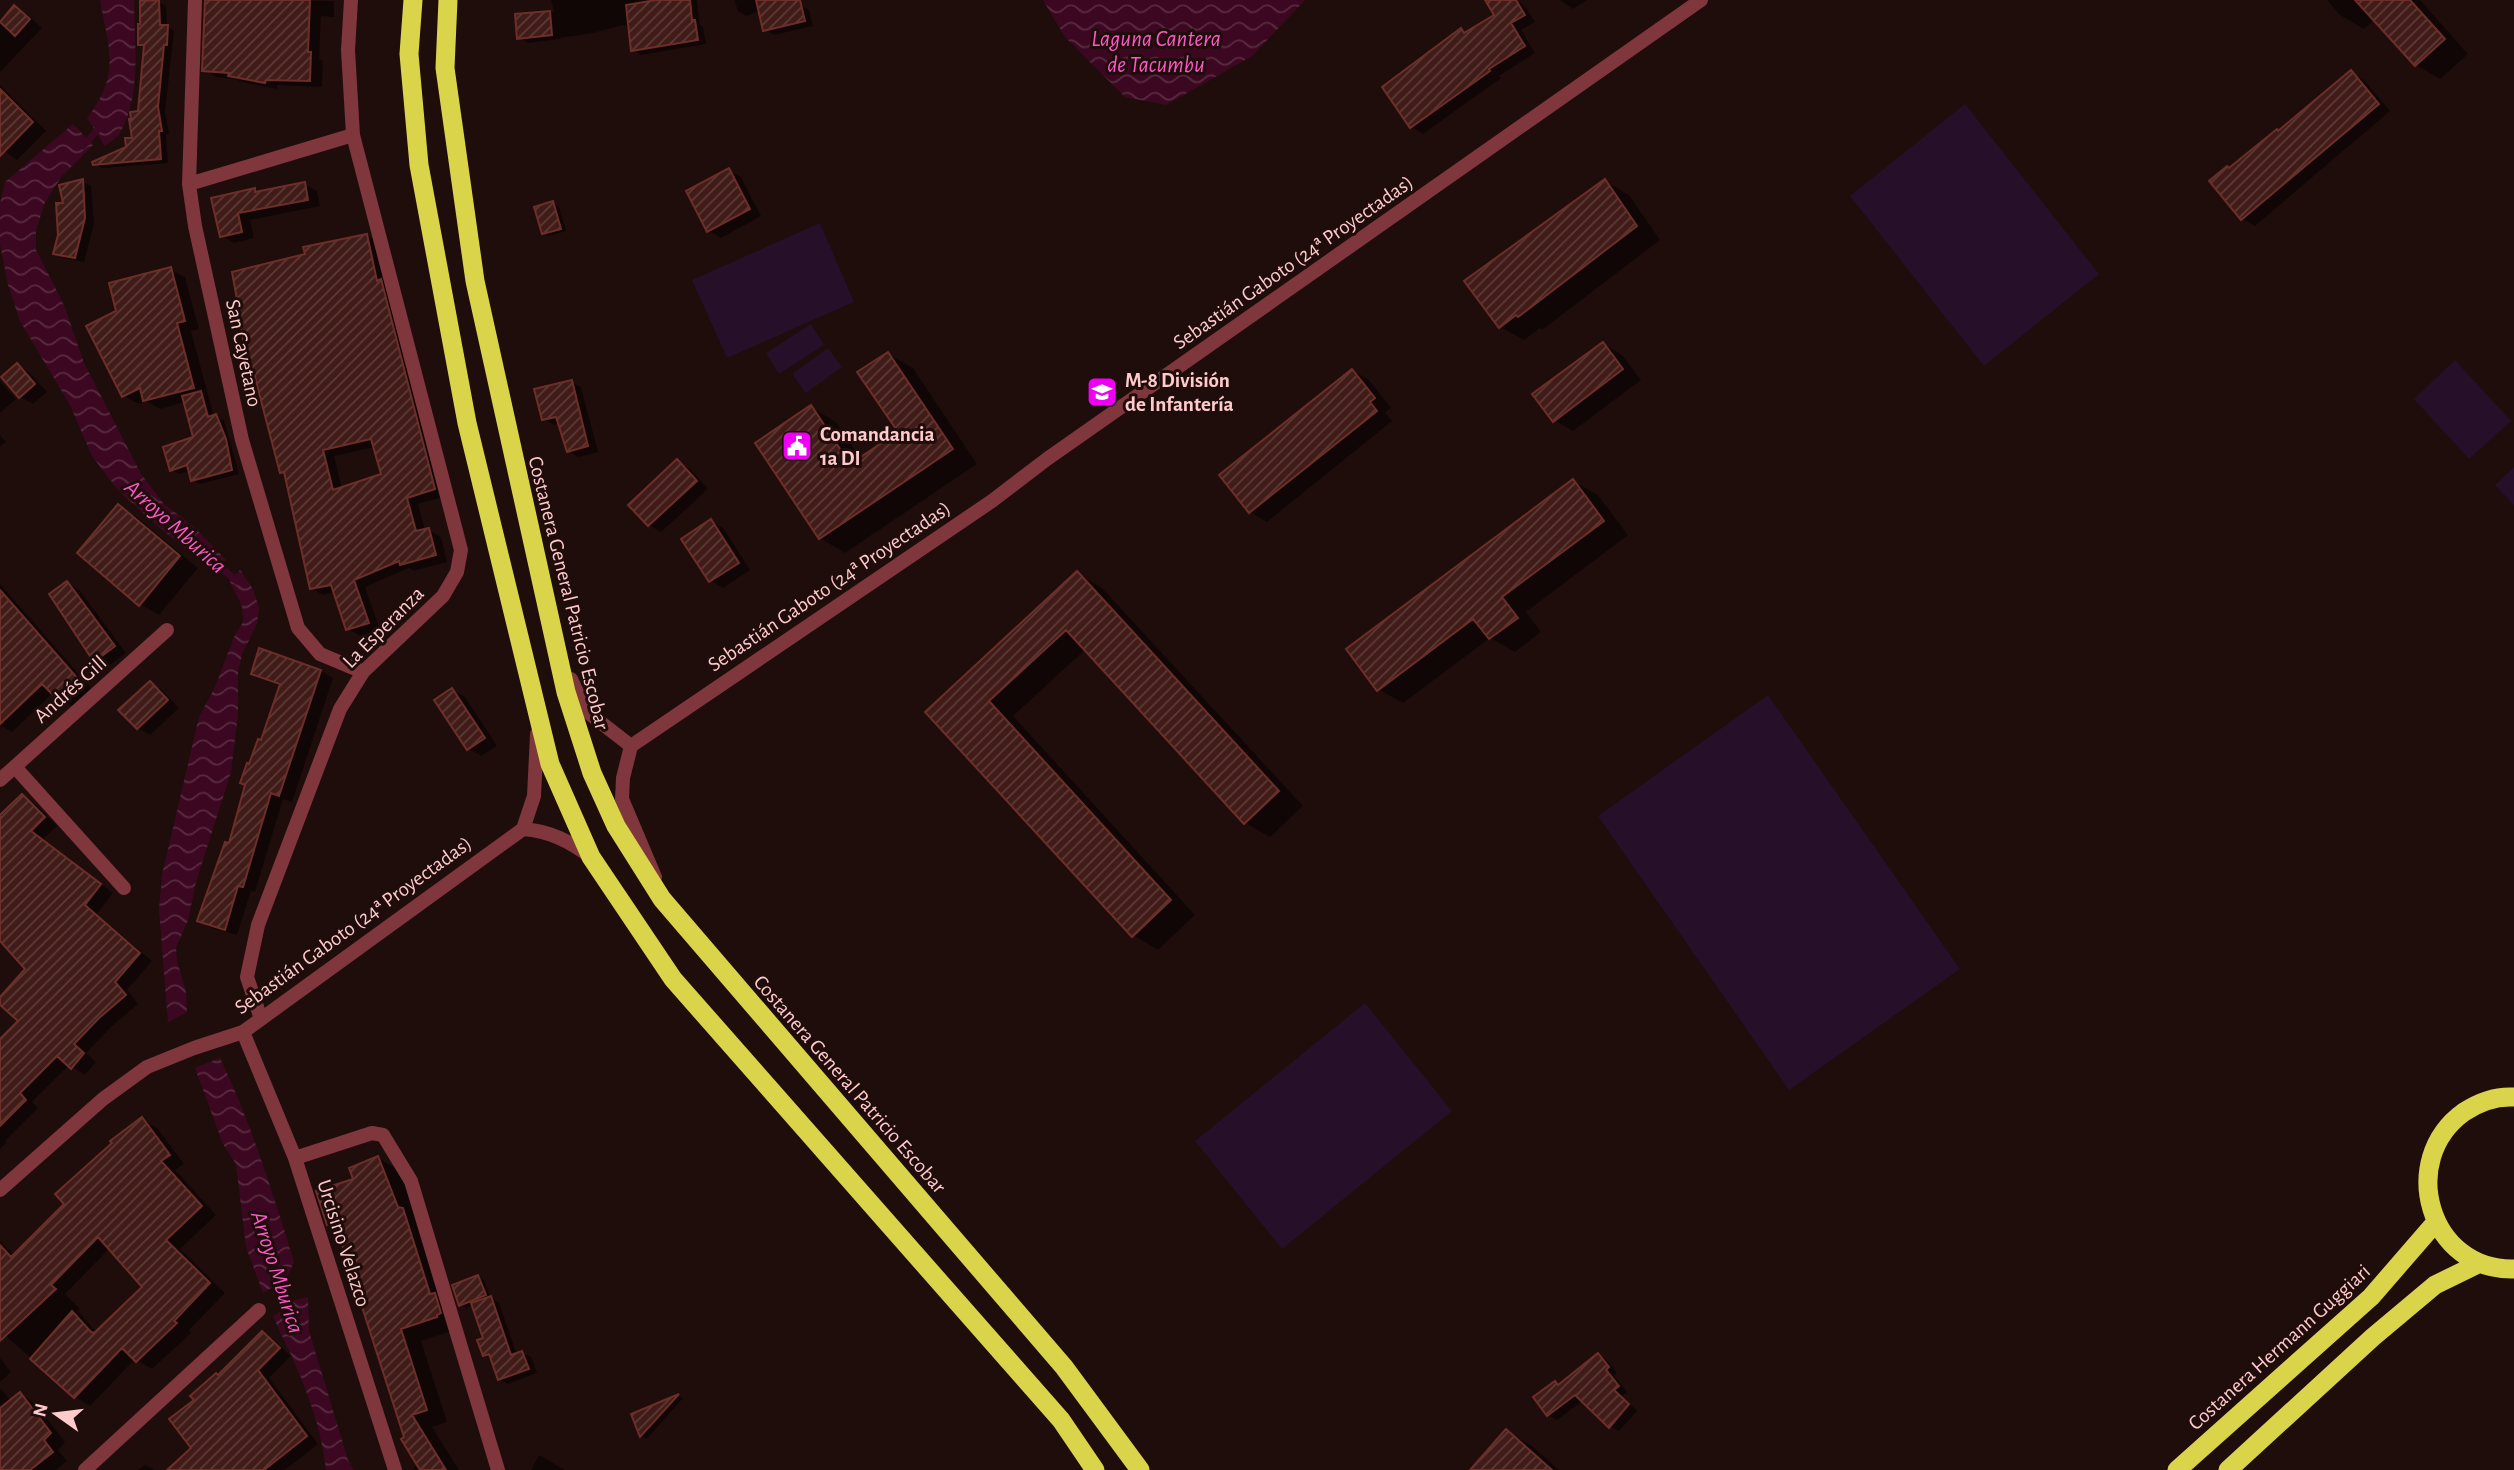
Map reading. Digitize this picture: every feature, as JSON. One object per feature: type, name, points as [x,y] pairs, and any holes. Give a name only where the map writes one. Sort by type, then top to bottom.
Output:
[{"type":"highway","points":[[413,0],[409,54],[419,165],[467,423],[550,764],[592,857],[673,979],[1061,1420],[1095,1470]]},
{"type":"highway","name":"Costanera General Patricio Escobar","points":[[448,0],[445,68],[475,281],[566,692],[592,773],[616,826],[662,899],[1064,1367],[1140,1470]]},
{"type":"highway","points":[[2514,1097],[2502,1096],[2475,1105],[2453,1121],[2437,1143],[2428,1169],[2427,1196],[2436,1222],[2447,1239],[2462,1253],[2480,1263],[2514,1269]]},
{"type":"highway","name":"Costanera Hermann Guggiari","points":[[2177,1470],[2371,1297],[2436,1222]]},
{"type":"highway","points":[[2228,1470],[2373,1337],[2435,1285],[2480,1263]]},
{"type":"street","name":"San Cayetano","points":[[195,0],[189,184],[195,226],[242,440],[298,628],[320,654],[363,672]]},
{"type":"street","name":"La Esperanza","points":[[261,1019],[247,977],[258,925],[340,709],[363,672],[443,596],[457,572],[461,550],[354,135],[348,50],[351,0]]},
{"type":"street","name":"Sebastián Gaboto (24ª Proyectadas)","points":[[631,746],[992,501],[1701,0]]},
{"type":"street","points":[[189,184],[354,135]]},
{"type":"street","name":"Andrés Gill","points":[[0,780],[167,631]]},
{"type":"street","points":[[557,654],[586,711],[631,746],[623,778],[622,799],[662,899]]},
{"type":"street","points":[[537,711],[537,773],[534,796],[523,829],[560,837],[592,857]]},
{"type":"street","points":[[15,766],[124,888]]},
{"type":"street","name":"Sebastián Gaboto (24ª Proyectadas)","points":[[0,1191],[103,1099],[147,1068],[194,1048],[243,1032],[523,829]]},
{"type":"street","name":"Urcisino Velazco","points":[[243,1032],[295,1158],[395,1470]]},
{"type":"street","points":[[295,1158],[372,1133],[383,1135],[411,1181],[498,1470]]},
{"type":"street","points":[[85,1470],[259,1310]]},
{"type":"shaded area","points":[[1965,104],[2099,274],[1984,366],[1850,196]]},
{"type":"shaded area","points":[[820,223],[854,302],[727,358],[692,280]]},
{"type":"shaded area","points":[[811,324],[824,345],[779,374],[766,353]]},
{"type":"shaded area","points":[[828,348],[842,367],[806,393],[792,374]]},
{"type":"shaded area","points":[[2455,360],[2511,421],[2469,459],[2414,399]]},
{"type":"shaded area","points":[[2514,467],[2514,505],[2495,485]]},
{"type":"shaded area","points":[[1768,695],[1960,969],[1789,1090],[1598,816]]},
{"type":"shaded area","points":[[1365,1003],[1452,1111],[1282,1249],[1195,1141]]},
{"type":"water","points":[[100,0],[134,0],[135,67],[132,100],[121,131],[105,146],[87,118],[105,88],[110,61]]},
{"type":"water","name":"Laguna Cantera de Tacumbu","points":[[1043,0],[1305,0],[1252,56],[1166,105],[1125,97],[1065,37]]},
{"type":"water","points":[[73,124],[93,145],[62,176],[45,202],[36,230],[36,250],[64,305],[84,363],[141,474],[164,504],[194,527],[226,560],[213,571],[117,489],[92,456],[70,405],[20,321],[8,285],[0,244],[0,204],[5,182]]},
{"type":"water","points":[[240,570],[253,589],[259,608],[257,624],[242,654],[238,672],[238,714],[231,772],[196,882],[188,920],[176,948],[186,992],[187,1012],[168,1022],[159,910],[162,875],[199,717],[243,622],[242,606],[229,580]]},
{"type":"water","points":[[220,1058],[252,1133],[294,1262],[286,1279],[263,1293],[246,1247],[236,1164],[223,1144],[195,1068]]},
{"type":"water","points":[[308,1297],[309,1331],[348,1460],[354,1470],[326,1470],[313,1410],[299,1372],[273,1317],[295,1300]]},
{"type":"building","points":[[159,0],[160,25],[168,25],[158,107],[162,131],[159,131],[161,159],[93,165],[92,162],[126,147],[125,138],[132,138],[129,119],[130,112],[138,111],[144,45],[138,45],[140,1]]},
{"type":"building","points":[[205,0],[310,0],[310,81],[266,80],[265,83],[228,76],[229,73],[202,71]]},
{"type":"building","points":[[656,0],[690,0],[698,40],[631,51],[626,5]]},
{"type":"building","points":[[756,0],[800,0],[805,21],[763,31]]},
{"type":"building","points":[[1485,0],[1516,0],[1525,15],[1511,23],[1525,46],[1489,69],[1490,71],[1410,128],[1382,87],[1461,28],[1464,33],[1494,15]]},
{"type":"building","points":[[2355,0],[2410,0],[2445,39],[2415,66]]},
{"type":"building","points":[[14,5],[30,19],[15,36],[0,22]]},
{"type":"building","points":[[550,11],[552,35],[517,39],[515,14]]},
{"type":"building","points":[[2351,70],[2379,104],[2241,220],[2209,181],[2277,129],[2278,131]]},
{"type":"building","points":[[0,89],[33,122],[0,156]]},
{"type":"building","points":[[729,168],[750,209],[707,232],[686,191]]},
{"type":"building","points":[[83,179],[85,218],[75,258],[53,254],[58,235],[56,203],[63,203],[59,185]]},
{"type":"building","points":[[1605,179],[1637,226],[1518,317],[1516,315],[1499,328],[1464,281]]},
{"type":"building","points":[[305,182],[308,200],[238,213],[242,232],[220,237],[211,198],[255,188],[255,192]]},
{"type":"building","points":[[553,201],[561,229],[542,234],[534,207]]},
{"type":"building","points":[[367,234],[377,281],[381,279],[435,489],[407,498],[416,531],[429,528],[436,555],[400,565],[399,561],[354,580],[369,623],[346,630],[331,585],[310,589],[284,472],[280,473],[252,366],[240,327],[237,327],[234,305],[238,305],[232,272],[305,254],[303,247]],"holes":[[[371,439],[381,474],[333,490],[323,450]]]},
{"type":"building","points":[[171,267],[185,321],[177,323],[194,388],[143,401],[140,388],[122,397],[86,326],[116,311],[109,283]]},
{"type":"building","points":[[1603,342],[1623,369],[1553,422],[1532,394]]},
{"type":"building","name":"Comandancia 1a DI","points":[[888,352],[953,449],[819,539],[755,443],[811,405],[850,464],[898,432],[857,372]]},
{"type":"building","points":[[17,363],[35,384],[19,398],[1,377]]},
{"type":"building","points":[[1352,369],[1375,398],[1370,402],[1377,411],[1249,513],[1219,475]]},
{"type":"building","points":[[572,380],[588,446],[567,452],[556,417],[542,420],[534,389]]},
{"type":"building","points":[[201,391],[208,417],[216,414],[226,439],[232,470],[191,481],[187,465],[170,471],[163,447],[193,437],[182,396]]},
{"type":"building","points":[[677,459],[697,481],[648,526],[628,505]]},
{"type":"building","points":[[1573,479],[1604,521],[1502,597],[1518,618],[1489,639],[1473,619],[1377,691],[1346,649]]},
{"type":"building","points":[[118,504],[180,556],[139,606],[77,553]]},
{"type":"building","points":[[711,519],[739,563],[709,582],[681,539]]},
{"type":"building","points":[[1077,571],[1279,791],[1244,824],[1066,630],[989,701],[1171,900],[1132,937],[925,712]]},
{"type":"building","points":[[67,581],[115,646],[94,662],[49,594]]},
{"type":"building","points":[[0,590],[79,680],[59,701],[42,684],[0,724]]},
{"type":"building","points":[[259,648],[321,670],[279,796],[271,793],[243,887],[238,886],[225,930],[197,921],[225,842],[229,843],[245,785],[240,783],[247,763],[249,764],[258,739],[261,740],[280,684],[251,674]]},
{"type":"building","points":[[150,681],[168,700],[137,729],[118,710]]},
{"type":"building","points":[[452,688],[485,738],[467,750],[434,700]]},
{"type":"building","points":[[22,794],[45,817],[31,831],[101,884],[85,905],[140,953],[115,982],[126,995],[74,1044],[84,1053],[71,1069],[57,1056],[20,1093],[26,1100],[0,1126],[0,1039],[18,1021],[0,1005],[0,997],[25,969],[0,941],[0,815]]},
{"type":"building","points":[[142,1117],[170,1155],[161,1161],[202,1206],[166,1240],[210,1283],[174,1321],[177,1323],[136,1362],[122,1348],[74,1398],[30,1359],[72,1311],[94,1333],[142,1287],[98,1237],[51,1285],[56,1289],[0,1341],[0,1245],[11,1257],[64,1204],[55,1194],[112,1143],[110,1141]]},
{"type":"building","points":[[378,1156],[398,1207],[403,1208],[430,1294],[435,1293],[441,1313],[437,1317],[401,1329],[427,1410],[412,1415],[446,1470],[420,1470],[401,1439],[404,1437],[335,1223],[327,1225],[316,1191],[353,1179],[349,1168]]},
{"type":"building","points":[[478,1275],[486,1295],[459,1306],[452,1285]]},
{"type":"building","points":[[491,1296],[511,1355],[522,1351],[529,1369],[498,1380],[489,1354],[483,1356],[477,1340],[483,1338],[471,1303]]},
{"type":"building","points":[[262,1331],[280,1348],[258,1370],[307,1436],[264,1470],[167,1470],[191,1448],[169,1419],[194,1400],[190,1396],[216,1373],[218,1375]]},
{"type":"building","points":[[1598,1353],[1609,1367],[1606,1370],[1619,1386],[1614,1390],[1629,1404],[1609,1428],[1575,1395],[1547,1416],[1533,1397],[1555,1381],[1558,1385]]},
{"type":"building","points":[[20,1392],[51,1433],[44,1440],[53,1452],[30,1470],[0,1470],[0,1408]]},
{"type":"building","points":[[679,1394],[640,1437],[631,1414]]},
{"type":"building","points":[[1506,1429],[1552,1470],[1470,1470]]},
{"type":"waterway","name":"Arroyo Mburica","points":[[83,146],[101,126]]},
{"type":"waterway","name":"Arroyo Mburica","points":[[214,562],[237,581]]},
{"type":"waterway","name":"Arroyo Mburica","points":[[279,1273],[291,1312]]},
{"type":"place","name":"M-8 División de Infantería","points":[[1102,392]]},
{"type":"place","name":"Comandancia 1a DI","points":[[797,446]]}]
